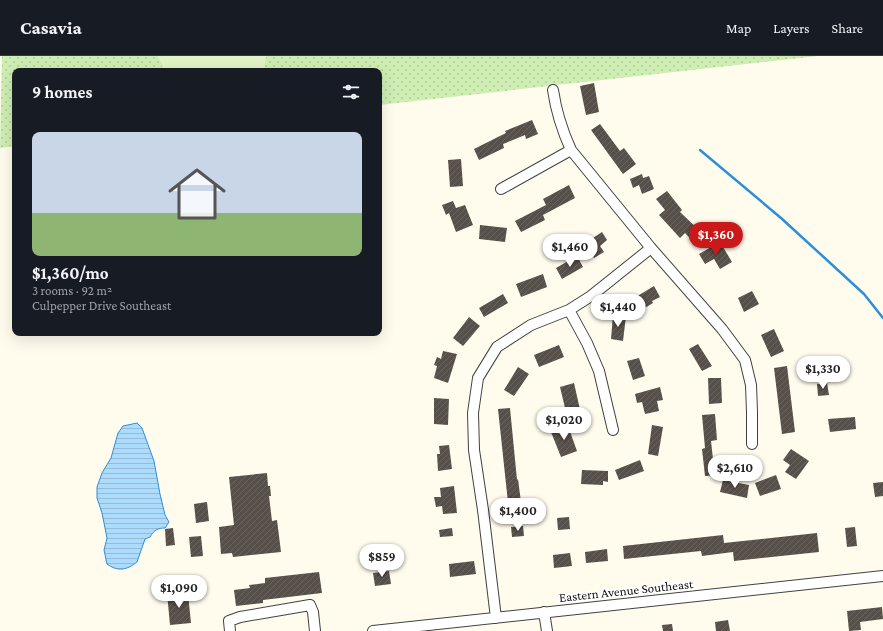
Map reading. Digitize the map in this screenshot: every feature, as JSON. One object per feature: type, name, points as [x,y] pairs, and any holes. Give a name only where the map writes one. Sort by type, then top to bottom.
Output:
[{"type":"street","points":[[553,90],[556,112],[571,150],[651,248],[722,329],[745,360],[751,385],[752,444]]},
{"type":"street","points":[[501,190],[571,150]]},
{"type":"street","points":[[496,618],[474,450],[473,413],[478,378],[497,347],[530,325],[569,310],[591,296],[651,248]]},
{"type":"street","points":[[569,310],[587,343],[599,371],[613,430]]},
{"type":"street","name":"Eastern Avenue Southeast","points":[[373,631],[883,576]]},
{"type":"street","points":[[230,631],[229,622],[240,617],[310,606],[313,612],[315,631]]},
{"type":"street","points":[[544,612],[547,631]]},
{"type":"green space","points":[[2,56],[818,56],[382,105],[382,68],[12,68],[12,146],[0,148]]},
{"type":"green space","points":[[158,56],[266,56],[264,68],[163,68]]},
{"type":"water","points":[[137,423],[142,428],[154,461],[165,515],[169,522],[165,528],[156,530],[150,537],[145,539],[137,562],[130,567],[119,569],[111,567],[107,564],[104,550],[107,538],[102,513],[97,498],[97,487],[102,473],[111,458],[118,433],[123,426]]},
{"type":"building","points":[[594,83],[599,112],[586,115],[580,86]]},
{"type":"building","points":[[532,120],[538,134],[526,139],[525,135],[503,144],[504,148],[479,160],[474,149],[506,133],[505,131]]},
{"type":"building","points":[[600,124],[620,151],[624,148],[636,164],[623,174],[591,130]]},
{"type":"building","points":[[461,159],[463,186],[450,187],[448,160]]},
{"type":"building","points":[[642,174],[643,178],[649,176],[654,189],[642,194],[639,185],[633,188],[630,179]]},
{"type":"building","points":[[569,185],[575,198],[543,215],[545,220],[521,232],[515,221],[546,205],[543,199]]},
{"type":"building","points":[[667,191],[682,210],[680,212],[702,233],[694,242],[685,233],[680,238],[659,215],[665,210],[656,199]]},
{"type":"building","points":[[453,201],[456,208],[465,205],[473,225],[456,232],[449,213],[446,215],[442,205]]},
{"type":"building","points":[[480,225],[507,228],[505,242],[479,239]]},
{"type":"building","points":[[602,232],[607,240],[600,246],[604,252],[594,258],[584,244]]},
{"type":"building","points":[[720,242],[732,262],[720,269],[714,259],[705,264],[699,254]]},
{"type":"building","points":[[577,256],[583,267],[562,279],[556,268]]},
{"type":"building","points":[[543,274],[547,287],[521,297],[516,284]]},
{"type":"building","points":[[654,286],[660,297],[652,301],[653,303],[638,312],[631,300]]},
{"type":"building","points":[[752,291],[759,304],[744,312],[738,298]]},
{"type":"building","points":[[503,294],[508,303],[484,317],[479,308]]},
{"type":"building","points":[[613,315],[626,316],[623,341],[611,339]]},
{"type":"building","points":[[469,317],[480,326],[463,346],[453,338]]},
{"type":"building","points":[[774,329],[784,351],[771,357],[761,335]]},
{"type":"building","points":[[698,344],[712,366],[702,371],[689,349]]},
{"type":"building","points":[[559,345],[564,357],[539,367],[534,355]]},
{"type":"building","points":[[443,351],[457,354],[448,383],[434,378],[437,366],[434,365],[437,357],[441,359]]},
{"type":"building","points":[[639,358],[645,376],[633,380],[627,361]]},
{"type":"building","points":[[787,366],[795,432],[782,434],[774,368]]},
{"type":"building","points":[[518,367],[529,374],[514,396],[504,390]]},
{"type":"building","points":[[708,378],[721,378],[722,403],[709,404]]},
{"type":"building","points":[[574,383],[581,414],[572,416],[571,411],[566,412],[560,387]]},
{"type":"building","points":[[827,383],[829,395],[818,396],[817,384]]},
{"type":"building","points":[[660,387],[663,400],[657,401],[659,411],[645,414],[642,402],[637,403],[635,394]]},
{"type":"building","points":[[434,398],[449,399],[448,425],[434,424]]},
{"type":"building","points":[[510,408],[517,480],[518,479],[522,510],[509,512],[498,409]]},
{"type":"building","points":[[715,414],[717,440],[711,441],[713,459],[718,459],[720,475],[705,476],[702,449],[705,448],[702,415]]},
{"type":"building","points":[[855,417],[856,429],[830,432],[828,419]]},
{"type":"building","points":[[652,425],[663,427],[658,456],[648,454]]},
{"type":"building","points":[[568,426],[577,451],[561,457],[551,432]]},
{"type":"building","points":[[449,445],[452,469],[438,471],[437,454],[440,454],[439,446]]},
{"type":"building","points":[[791,449],[809,461],[796,479],[785,472],[790,465],[783,460]]},
{"type":"building","points":[[640,460],[644,471],[619,480],[615,470]]},
{"type":"building","points":[[582,470],[608,471],[608,482],[603,481],[603,485],[581,484]]},
{"type":"building","points":[[267,473],[268,486],[270,486],[271,496],[269,496],[272,521],[277,520],[281,552],[233,557],[232,553],[221,554],[219,527],[234,525],[229,477]]},
{"type":"building","points":[[776,475],[781,489],[760,496],[755,483]]},
{"type":"building","points":[[723,480],[749,485],[747,498],[720,492]]},
{"type":"building","points":[[883,482],[883,496],[875,497],[873,483]]},
{"type":"building","points":[[454,486],[457,513],[443,514],[442,506],[436,507],[434,497],[441,497],[440,488]]},
{"type":"building","points":[[207,502],[209,521],[196,523],[194,504]]},
{"type":"building","points":[[569,517],[570,529],[558,530],[557,518]]},
{"type":"building","points":[[523,526],[524,536],[512,537],[511,527]]},
{"type":"building","points":[[855,527],[857,546],[847,547],[845,528]]},
{"type":"building","points":[[173,528],[175,545],[166,546],[165,529]]},
{"type":"building","points":[[452,528],[453,536],[440,537],[439,530]]},
{"type":"building","points":[[817,533],[819,552],[734,561],[733,552],[702,556],[701,551],[624,559],[623,546],[723,535],[724,543]]},
{"type":"building","points":[[201,536],[203,556],[191,557],[189,537]]},
{"type":"building","points":[[607,549],[608,561],[586,563],[585,552]]},
{"type":"building","points":[[570,553],[572,566],[554,568],[553,555]]},
{"type":"building","points":[[474,561],[476,574],[450,577],[449,564]]},
{"type":"building","points":[[389,571],[391,584],[375,586],[373,573]]},
{"type":"building","points":[[319,572],[322,593],[263,600],[263,603],[236,606],[234,590],[250,588],[249,585],[265,583],[265,578]]},
{"type":"building","points":[[175,592],[175,595],[188,594],[191,623],[170,625],[167,593]]},
{"type":"building","points":[[882,607],[883,619],[860,622],[861,630],[849,631],[847,611]]},
{"type":"building","points":[[728,620],[730,631],[716,631],[715,622]]},
{"type":"building","points":[[672,624],[673,631],[663,631],[662,625]]},
{"type":"waterway","points":[[700,150],[781,218],[864,294],[883,318]]}]
